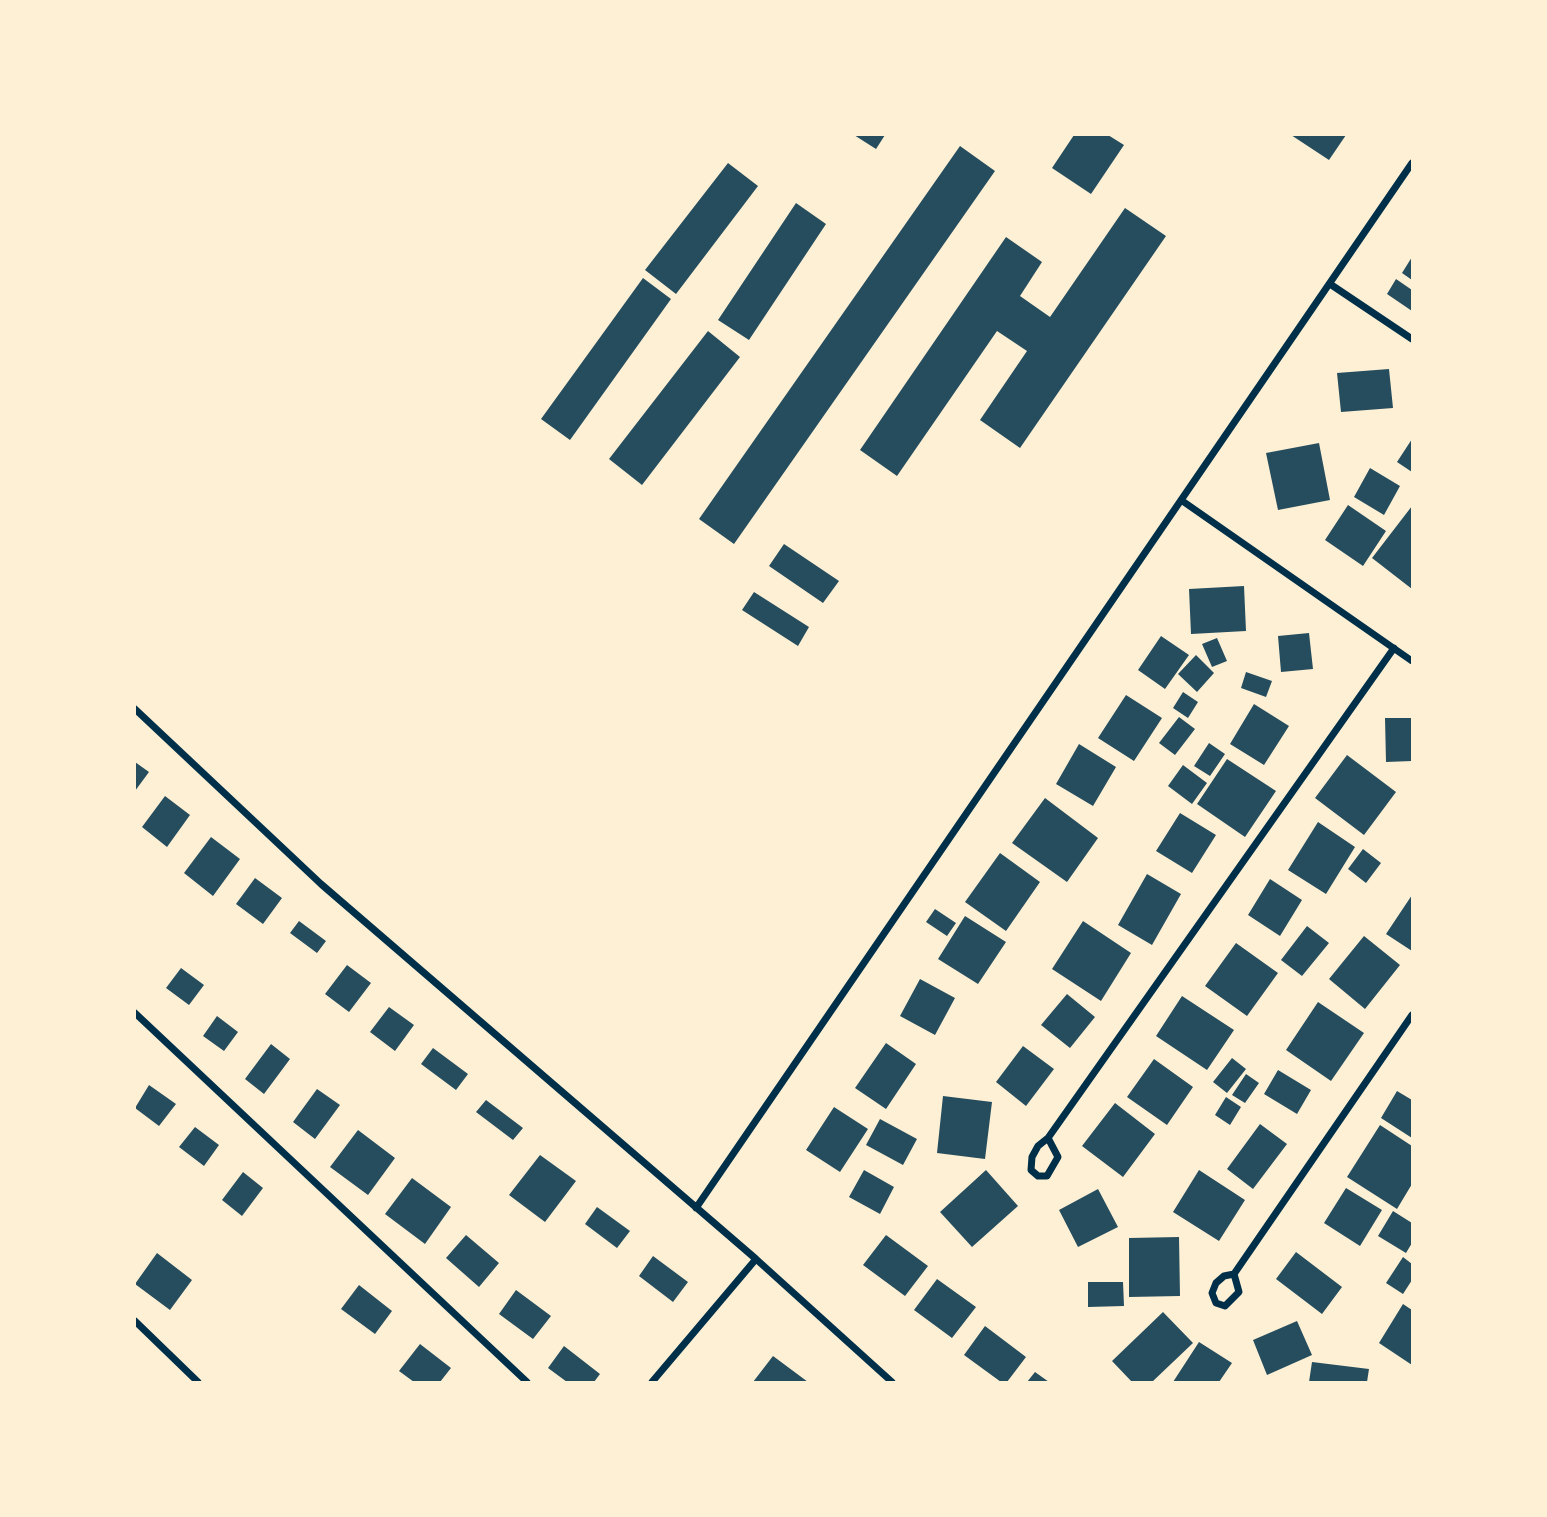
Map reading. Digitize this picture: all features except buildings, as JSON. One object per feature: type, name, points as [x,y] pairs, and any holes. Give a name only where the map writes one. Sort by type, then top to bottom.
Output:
[{"type":"street","points":[[696,1208],[1412,163]]},
{"type":"street","points":[[1330,284],[1412,339]]},
{"type":"street","points":[[1181,500],[1412,661]]},
{"type":"street","points":[[1048,1138],[1058,1157],[1047,1176],[1038,1176],[1031,1170],[1032,1157],[1038,1146],[1048,1138],[1394,648]]},
{"type":"street","points":[[135,709],[321,884],[756,1259],[892,1382]]},
{"type":"street","points":[[135,1013],[527,1382]]},
{"type":"street","points":[[1234,1274],[1239,1292],[1225,1306],[1216,1303],[1212,1293],[1216,1283],[1224,1276],[1234,1274],[1412,1015]]},
{"type":"street","points":[[652,1382],[756,1259]]},
{"type":"street","points":[[135,1321],[198,1382]]}]
